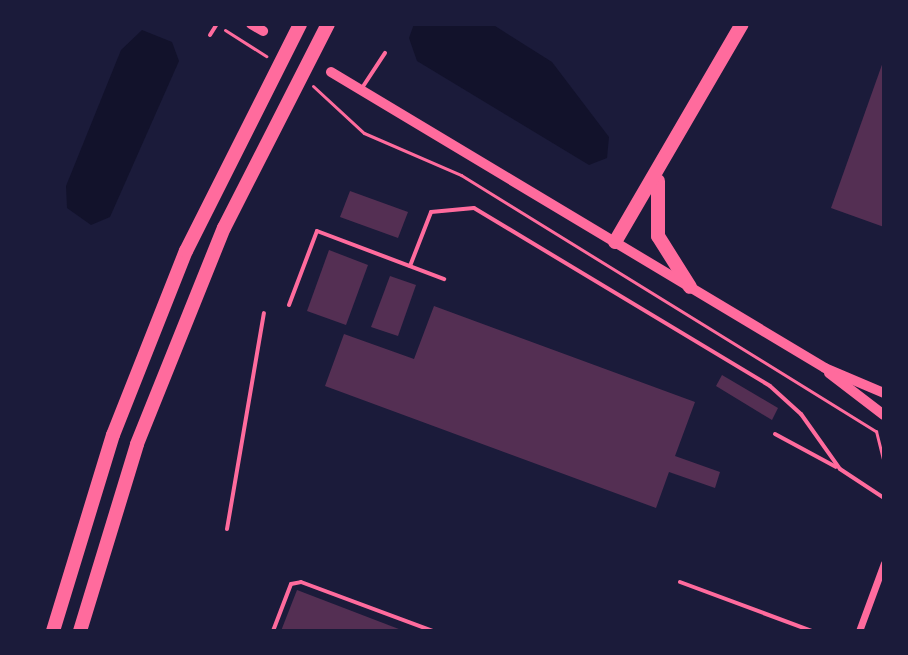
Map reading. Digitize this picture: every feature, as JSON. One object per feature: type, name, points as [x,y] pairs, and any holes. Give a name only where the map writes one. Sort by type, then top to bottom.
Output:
[{"type":"highway","points":[[53,631],[113,435],[186,251],[266,84],[300,24]]},
{"type":"highway","points":[[615,242],[658,176],[742,24]]},
{"type":"highway","points":[[80,631],[137,444],[224,228],[327,26]]},
{"type":"highway","points":[[658,176],[658,236],[690,287]]},
{"type":"main road","points":[[251,24],[263,31]]},
{"type":"main road","points":[[331,72],[825,368],[884,415]]},
{"type":"main road","points":[[825,368],[884,393]]},
{"type":"street","points":[[859,631],[884,563]]},
{"type":"lane","points":[[210,35],[217,24]]},
{"type":"lane","points":[[362,90],[385,53]]},
{"type":"lane","points":[[410,266],[431,212],[474,208],[770,386],[801,414],[840,469]]},
{"type":"lane","points":[[289,305],[317,231],[444,279]]},
{"type":"lane","points":[[227,529],[264,313]]},
{"type":"lane","points":[[775,434],[840,469],[884,498]]},
{"type":"lane","points":[[273,631],[291,584],[301,582],[433,631]]},
{"type":"lane","points":[[680,582],[812,631]]},
{"type":"path","points":[[217,24],[277,63]]},
{"type":"path","points":[[302,78],[364,133],[461,175],[876,431],[884,462]]},
{"type":"shaded area","points":[[414,24],[492,24],[552,62],[609,137],[607,158],[589,165],[417,61],[409,38]]},
{"type":"shaded area","points":[[142,30],[172,42],[179,61],[110,217],[91,225],[67,208],[66,186],[121,50]]},
{"type":"building","points":[[884,59],[884,227],[831,208]]},
{"type":"building","points":[[350,191],[408,212],[398,238],[340,217]]},
{"type":"building","points":[[329,250],[368,265],[346,325],[307,311]]},
{"type":"building","points":[[390,276],[416,285],[398,336],[371,327]]},
{"type":"building","points":[[434,306],[695,402],[675,456],[720,472],[715,488],[669,472],[656,508],[325,386],[344,334],[414,359]]},
{"type":"building","points":[[722,375],[778,408],[772,420],[716,386]]},
{"type":"building","points":[[297,590],[404,631],[281,631]]}]
